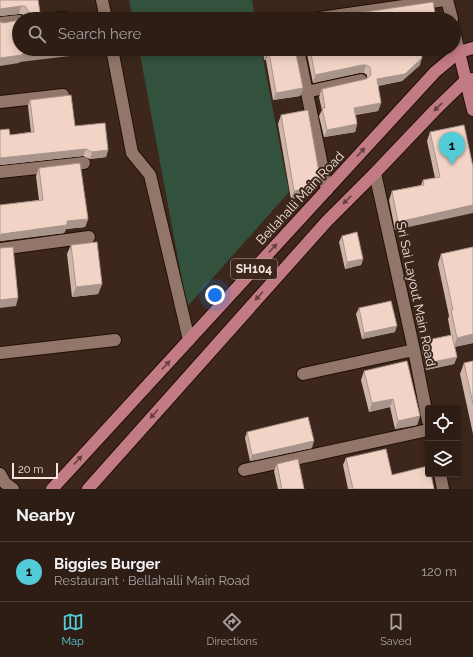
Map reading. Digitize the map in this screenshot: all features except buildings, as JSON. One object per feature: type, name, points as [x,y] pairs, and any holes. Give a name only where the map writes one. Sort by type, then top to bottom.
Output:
[{"type":"main road","name":"SH104","points":[[461,51],[473,48]]},
{"type":"main road","name":"Bellahalli Main Road","points":[[52,489],[435,72],[454,56]]},
{"type":"main road","points":[[461,56],[470,79],[473,110]]},
{"type":"main road","name":"SH104","points":[[88,489],[327,221],[435,110],[470,79]]},
{"type":"street","points":[[102,0],[105,12]]},
{"type":"street","points":[[362,12],[446,0],[450,12]]},
{"type":"street","points":[[0,23],[12,22]]},
{"type":"street","points":[[113,56],[132,152],[150,175],[189,340]]},
{"type":"street","points":[[299,56],[327,190]]},
{"type":"street","points":[[306,92],[361,80]]},
{"type":"street","points":[[0,102],[63,95]]},
{"type":"street","points":[[0,172],[84,163]]},
{"type":"street","name":"Sri Sai Layout Main Road","points":[[375,173],[425,406]]},
{"type":"street","points":[[0,249],[89,237]]},
{"type":"street","points":[[0,353],[114,340]]},
{"type":"street","points":[[303,374],[414,350]]},
{"type":"street","points":[[244,470],[425,431]]},
{"type":"street","points":[[0,474],[5,483],[13,489]]},
{"type":"street","points":[[441,477],[443,489]]},
{"type":"green space","points":[[129,0],[252,0],[254,12],[132,12]]},
{"type":"green space","points":[[140,56],[262,56],[289,192],[187,307]]},
{"type":"place","name":"Biggies Burger","points":[[452,165]]}]
